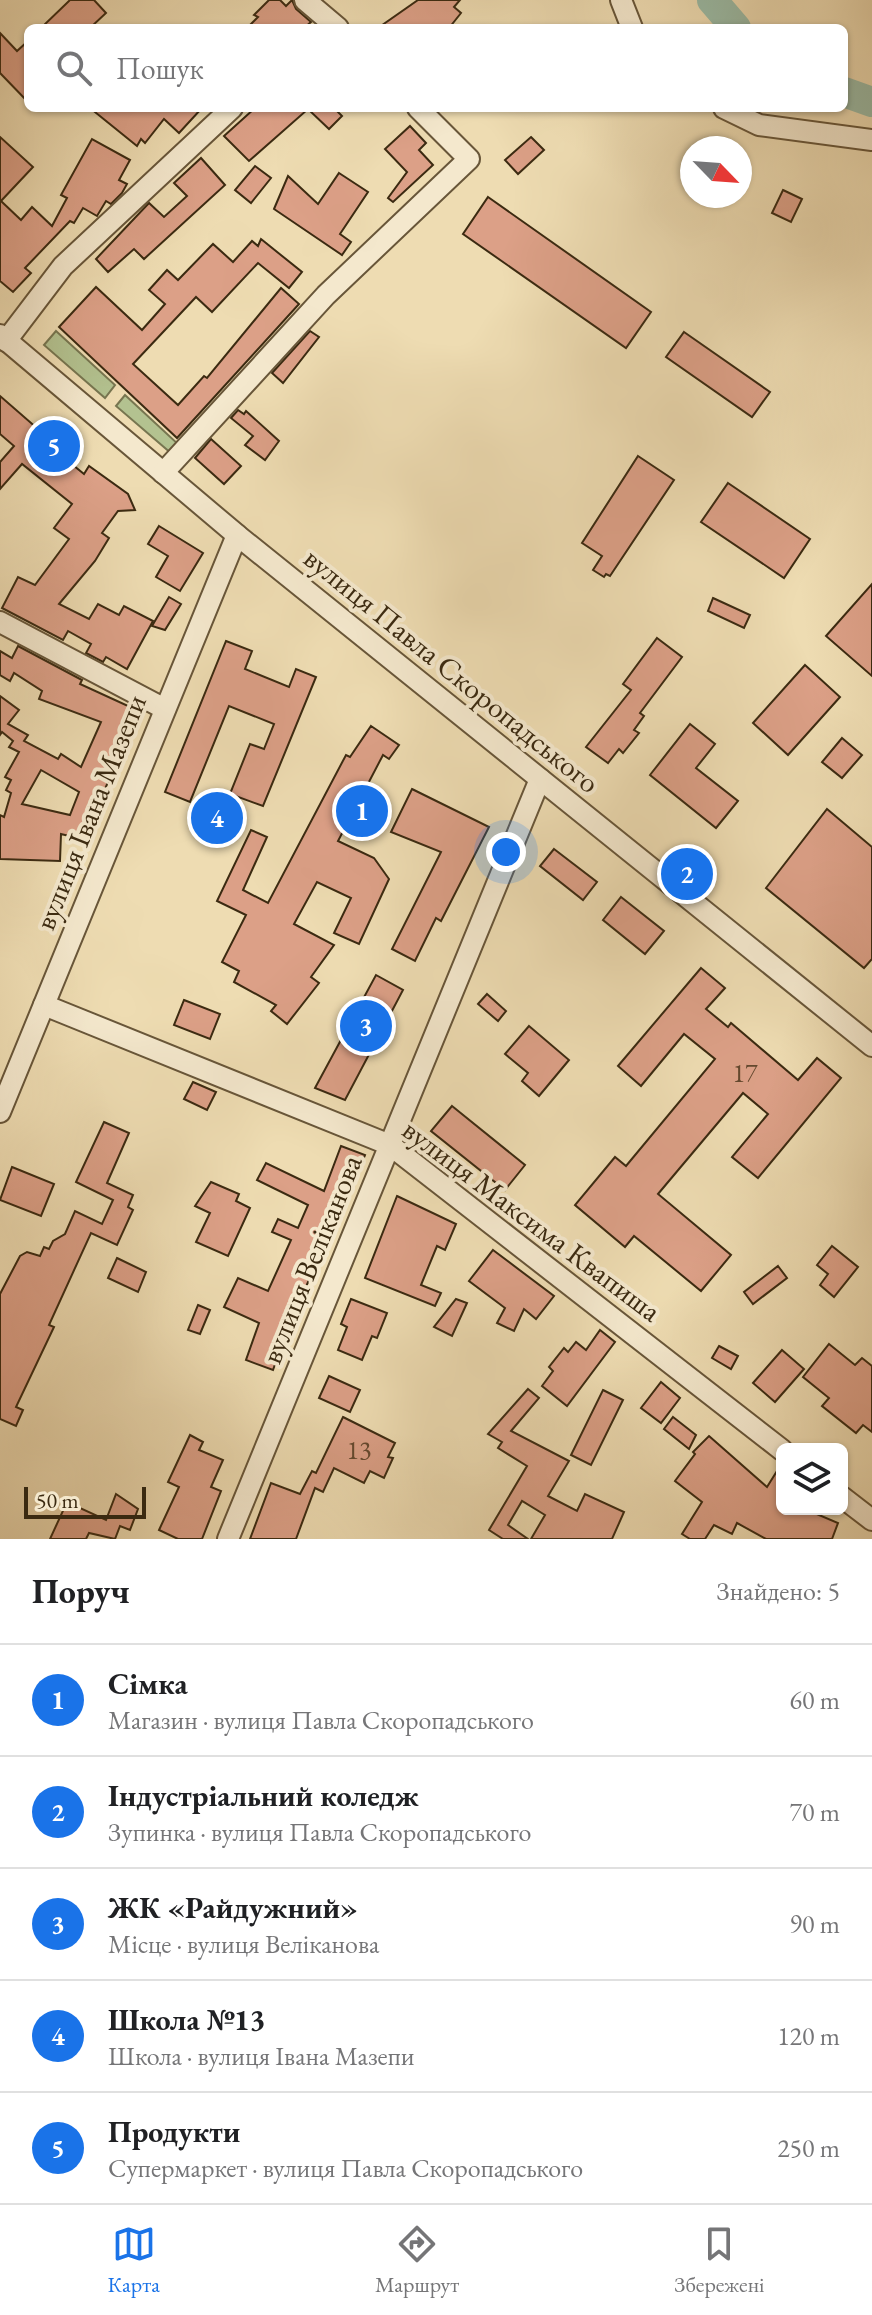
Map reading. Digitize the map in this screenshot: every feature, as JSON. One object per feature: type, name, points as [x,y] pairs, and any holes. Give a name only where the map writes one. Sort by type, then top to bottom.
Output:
[{"type":"street","points":[[621,0],[630,24]]},
{"type":"street","points":[[3,338],[63,266],[228,112]]},
{"type":"street","points":[[163,473],[326,295],[469,159],[422,112]]},
{"type":"street","points":[[732,112],[759,125],[872,140]]},
{"type":"street","name":"вулиця Павла Скоропадського","points":[[3,338],[237,535],[872,1046]]},
{"type":"street","name":"вулиця Івана Мазепи","points":[[0,1112],[237,535]]},
{"type":"street","points":[[0,622],[165,709]]},
{"type":"street","name":"вулиця Веліканова","points":[[228,1539],[540,779]]},
{"type":"street","name":"вулиця Максима Квапиша","points":[[44,1005],[390,1145],[776,1445]]},
{"type":"street","points":[[848,1502],[872,1520]]},
{"type":"green space","points":[[56,331],[115,385],[105,398],[44,345]]},
{"type":"green space","points":[[125,395],[179,445],[172,454],[116,406]]},
{"type":"building","points":[[70,0],[94,0],[106,13],[94,24],[45,24]]},
{"type":"building","points":[[269,0],[280,0],[286,6],[292,0],[296,9],[311,22],[251,24],[258,17],[254,15]]},
{"type":"building","points":[[418,0],[460,0],[454,7],[461,13],[452,24],[384,24]]},
{"type":"building","points":[[0,33],[17,51],[24,45],[24,98],[0,73]]},
{"type":"building","points":[[95,112],[198,112],[179,133],[164,119],[145,143],[141,139],[137,146]]},
{"type":"building","points":[[251,112],[305,112],[249,161],[224,136]]},
{"type":"building","points":[[311,112],[338,112],[342,116],[329,129]]},
{"type":"building","points":[[410,126],[426,143],[419,150],[433,165],[393,202],[388,198],[407,172],[385,149]]},
{"type":"building","points":[[0,137],[33,167],[1,201],[21,220],[32,207],[52,226],[67,198],[61,195],[92,139],[130,160],[119,180],[127,184],[122,193],[111,204],[106,201],[97,216],[83,208],[74,223],[70,221],[25,268],[31,273],[13,292],[0,281]]},
{"type":"building","points":[[531,137],[544,150],[518,174],[505,160]]},
{"type":"building","points":[[201,158],[225,185],[144,259],[134,249],[108,272],[96,259],[149,203],[164,217],[187,196],[174,183]]},
{"type":"building","points":[[255,166],[271,178],[251,203],[235,190]]},
{"type":"building","points":[[339,173],[368,192],[340,234],[351,242],[342,255],[274,209],[288,176],[318,204]]},
{"type":"building","points":[[783,190],[802,199],[791,222],[772,213]]},
{"type":"building","points":[[488,197],[651,312],[626,348],[463,234]]},
{"type":"building","points":[[261,239],[302,272],[289,288],[258,263],[212,312],[196,297],[133,364],[178,405],[204,376],[207,378],[281,288],[299,304],[177,438],[59,327],[96,287],[142,330],[165,304],[149,290],[167,270],[178,280],[213,244],[233,262],[252,241],[258,246]]},
{"type":"building","points":[[310,331],[319,337],[283,383],[272,373]]},
{"type":"building","points":[[684,332],[770,392],[752,417],[666,357]]},
{"type":"building","points":[[0,396],[46,436],[42,440],[84,474],[89,466],[128,494],[135,510],[118,511],[102,533],[109,538],[95,561],[59,604],[89,619],[98,604],[119,615],[124,606],[153,621],[127,669],[106,657],[103,662],[86,653],[91,644],[68,631],[63,640],[2,608],[18,577],[35,585],[69,539],[54,528],[72,504],[22,464],[0,489],[0,462],[14,446],[0,434]]},
{"type":"building","points":[[238,410],[244,414],[246,411],[279,441],[265,460],[245,445],[253,436],[231,418]]},
{"type":"building","points":[[211,439],[241,466],[224,484],[195,458]]},
{"type":"building","points":[[638,456],[674,480],[610,576],[606,574],[604,577],[593,570],[602,556],[582,543]]},
{"type":"building","points":[[728,483],[810,539],[784,578],[701,522]]},
{"type":"building","points":[[159,526],[203,553],[180,591],[156,577],[168,556],[148,544]]},
{"type":"building","points":[[872,584],[872,676],[826,636]]},
{"type":"building","points":[[169,597],[181,604],[165,630],[152,626]]},
{"type":"building","points":[[713,598],[750,615],[744,628],[708,611]]},
{"type":"building","points":[[657,638],[682,657],[640,713],[644,716],[634,730],[639,733],[623,753],[619,749],[608,763],[586,747],[631,690],[623,684]]},
{"type":"building","points":[[226,641],[252,651],[245,669],[289,687],[296,669],[316,677],[263,806],[230,794],[250,744],[264,749],[274,724],[229,706],[190,802],[165,792]]},
{"type":"building","points":[[18,646],[82,680],[80,684],[139,711],[91,821],[95,821],[90,841],[61,834],[60,861],[0,859],[0,815],[4,817],[11,793],[6,790],[11,780],[5,777],[19,752],[9,747],[13,741],[2,732],[0,735],[0,696],[19,710],[8,724],[28,735],[24,741],[58,759],[61,754],[81,767],[101,722],[39,699],[42,691],[14,673],[10,681],[0,675],[0,651],[12,658]],"holes":[[[41,770],[79,792],[70,815],[22,804]]]},
{"type":"building","points":[[805,665],[840,697],[788,755],[753,723]]},
{"type":"building","points":[[690,724],[715,744],[696,768],[738,801],[716,828],[650,775]]},
{"type":"building","points":[[371,726],[399,745],[389,759],[383,755],[338,841],[374,858],[389,879],[359,944],[334,933],[351,898],[317,882],[294,924],[334,945],[311,977],[319,983],[287,1024],[271,1011],[276,1005],[234,982],[239,971],[222,962],[246,915],[217,901],[251,830],[267,837],[243,890],[268,903],[346,755],[350,757]]},
{"type":"building","points":[[842,738],[862,755],[842,778],[822,762]]},
{"type":"building","points":[[412,789],[489,827],[441,921],[436,918],[415,961],[392,949],[441,852],[391,832]]},
{"type":"building","points":[[827,809],[872,847],[872,959],[864,968],[766,888]]},
{"type":"building","points":[[554,849],[597,882],[583,900],[540,866]]},
{"type":"building","points":[[621,897],[664,931],[645,954],[603,920]]},
{"type":"building","points":[[701,968],[725,988],[706,1009],[728,1027],[731,1023],[798,1080],[817,1058],[841,1078],[758,1178],[732,1157],[768,1114],[743,1093],[658,1194],[731,1255],[701,1291],[634,1236],[625,1247],[575,1205],[615,1157],[626,1166],[715,1059],[684,1034],[641,1086],[618,1066]]},
{"type":"building","points":[[376,975],[403,990],[345,1100],[315,1088]]},
{"type":"building","points":[[487,994],[506,1011],[498,1021],[478,1004]]},
{"type":"building","points":[[184,1000],[220,1014],[210,1039],[174,1025]]},
{"type":"building","points":[[529,1026],[569,1060],[539,1096],[522,1081],[528,1073],[505,1054]]},
{"type":"building","points":[[193,1082],[216,1092],[207,1110],[184,1099]]},
{"type":"building","points":[[452,1106],[525,1165],[505,1190],[431,1131]]},
{"type":"building","points":[[104,1122],[129,1133],[107,1183],[133,1195],[128,1207],[133,1210],[117,1245],[91,1233],[49,1325],[54,1327],[16,1407],[23,1410],[16,1426],[0,1419],[0,1294],[20,1256],[27,1252],[40,1256],[44,1247],[49,1249],[53,1241],[65,1234],[75,1211],[102,1224],[113,1200],[76,1182]]},
{"type":"building","points":[[341,1146],[365,1155],[351,1190],[345,1188],[324,1231],[309,1268],[313,1271],[296,1309],[301,1311],[288,1337],[285,1336],[273,1370],[246,1360],[259,1323],[224,1307],[238,1278],[268,1291],[291,1240],[272,1232],[278,1219],[298,1228],[308,1205],[257,1180],[266,1163],[324,1191]]},
{"type":"building","points":[[12,1167],[54,1184],[41,1216],[0,1200]]},
{"type":"building","points":[[211,1182],[239,1194],[236,1201],[250,1208],[228,1256],[196,1242],[210,1213],[195,1206]]},
{"type":"building","points":[[397,1196],[456,1224],[445,1250],[437,1246],[421,1285],[441,1293],[435,1306],[365,1278]]},
{"type":"building","points":[[832,1246],[858,1267],[834,1297],[820,1285],[828,1274],[817,1265]]},
{"type":"building","points":[[493,1250],[554,1296],[536,1319],[524,1309],[514,1331],[497,1323],[505,1308],[469,1281]]},
{"type":"building","points":[[117,1258],[146,1272],[138,1292],[108,1278]]},
{"type":"building","points":[[778,1266],[787,1278],[753,1304],[744,1292]]},
{"type":"building","points":[[351,1299],[387,1313],[377,1338],[372,1336],[362,1360],[338,1350],[347,1327],[341,1324]]},
{"type":"building","points":[[456,1299],[467,1303],[452,1336],[434,1327]]},
{"type":"building","points":[[198,1305],[210,1310],[200,1334],[188,1330]]},
{"type":"building","points":[[600,1330],[615,1342],[567,1406],[542,1386],[553,1371],[549,1367],[564,1348],[568,1352],[576,1342],[586,1350]]},
{"type":"building","points":[[829,1344],[855,1365],[862,1358],[872,1366],[872,1432],[863,1425],[856,1433],[822,1406],[829,1398],[803,1377]]},
{"type":"building","points":[[719,1346],[738,1356],[731,1369],[712,1358]]},
{"type":"building","points":[[782,1350],[804,1369],[775,1402],[753,1383]]},
{"type":"building","points":[[329,1376],[360,1390],[350,1412],[319,1398]]},
{"type":"building","points":[[661,1382],[680,1398],[661,1423],[641,1408]]},
{"type":"building","points":[[528,1389],[539,1398],[511,1431],[569,1461],[548,1496],[577,1511],[585,1494],[624,1512],[612,1539],[531,1539],[545,1515],[522,1501],[508,1525],[528,1539],[503,1539],[489,1530],[527,1466],[498,1448],[502,1442],[488,1434]]},
{"type":"building","points":[[603,1390],[623,1400],[591,1465],[571,1455]]},
{"type":"building","points":[[343,1417],[395,1443],[388,1457],[393,1458],[384,1478],[370,1471],[364,1483],[334,1468],[323,1492],[315,1488],[296,1539],[250,1539],[271,1483],[300,1494],[312,1471],[316,1473]]},
{"type":"building","points":[[673,1417],[696,1435],[689,1449],[664,1429]]},
{"type":"building","points":[[190,1435],[203,1442],[199,1450],[223,1460],[211,1487],[221,1491],[202,1539],[178,1539],[159,1530],[179,1487],[168,1482]]},
{"type":"building","points":[[709,1436],[767,1487],[776,1473],[776,1515],[819,1515],[838,1523],[832,1539],[766,1539],[737,1523],[732,1534],[714,1525],[705,1539],[690,1539],[682,1534],[702,1502],[675,1481],[695,1454],[693,1452]]},
{"type":"building","points":[[116,1494],[138,1509],[130,1530],[120,1526],[115,1539],[89,1533],[86,1539],[50,1539],[67,1502],[106,1520]]},
{"type":"waterway","points":[[712,0],[733,24]]},
{"type":"waterway","points":[[848,93],[872,102]]},
{"type":"place","name":"Продукти","points":[[54,446]]},
{"type":"place","name":"Сімка","points":[[362,811]]},
{"type":"place","name":"Школа №13","points":[[217,818]]},
{"type":"place","name":"Індустріальний коледж","points":[[687,874]]},
{"type":"place","name":"ЖК «Райдужний»","points":[[366,1026]]}]
